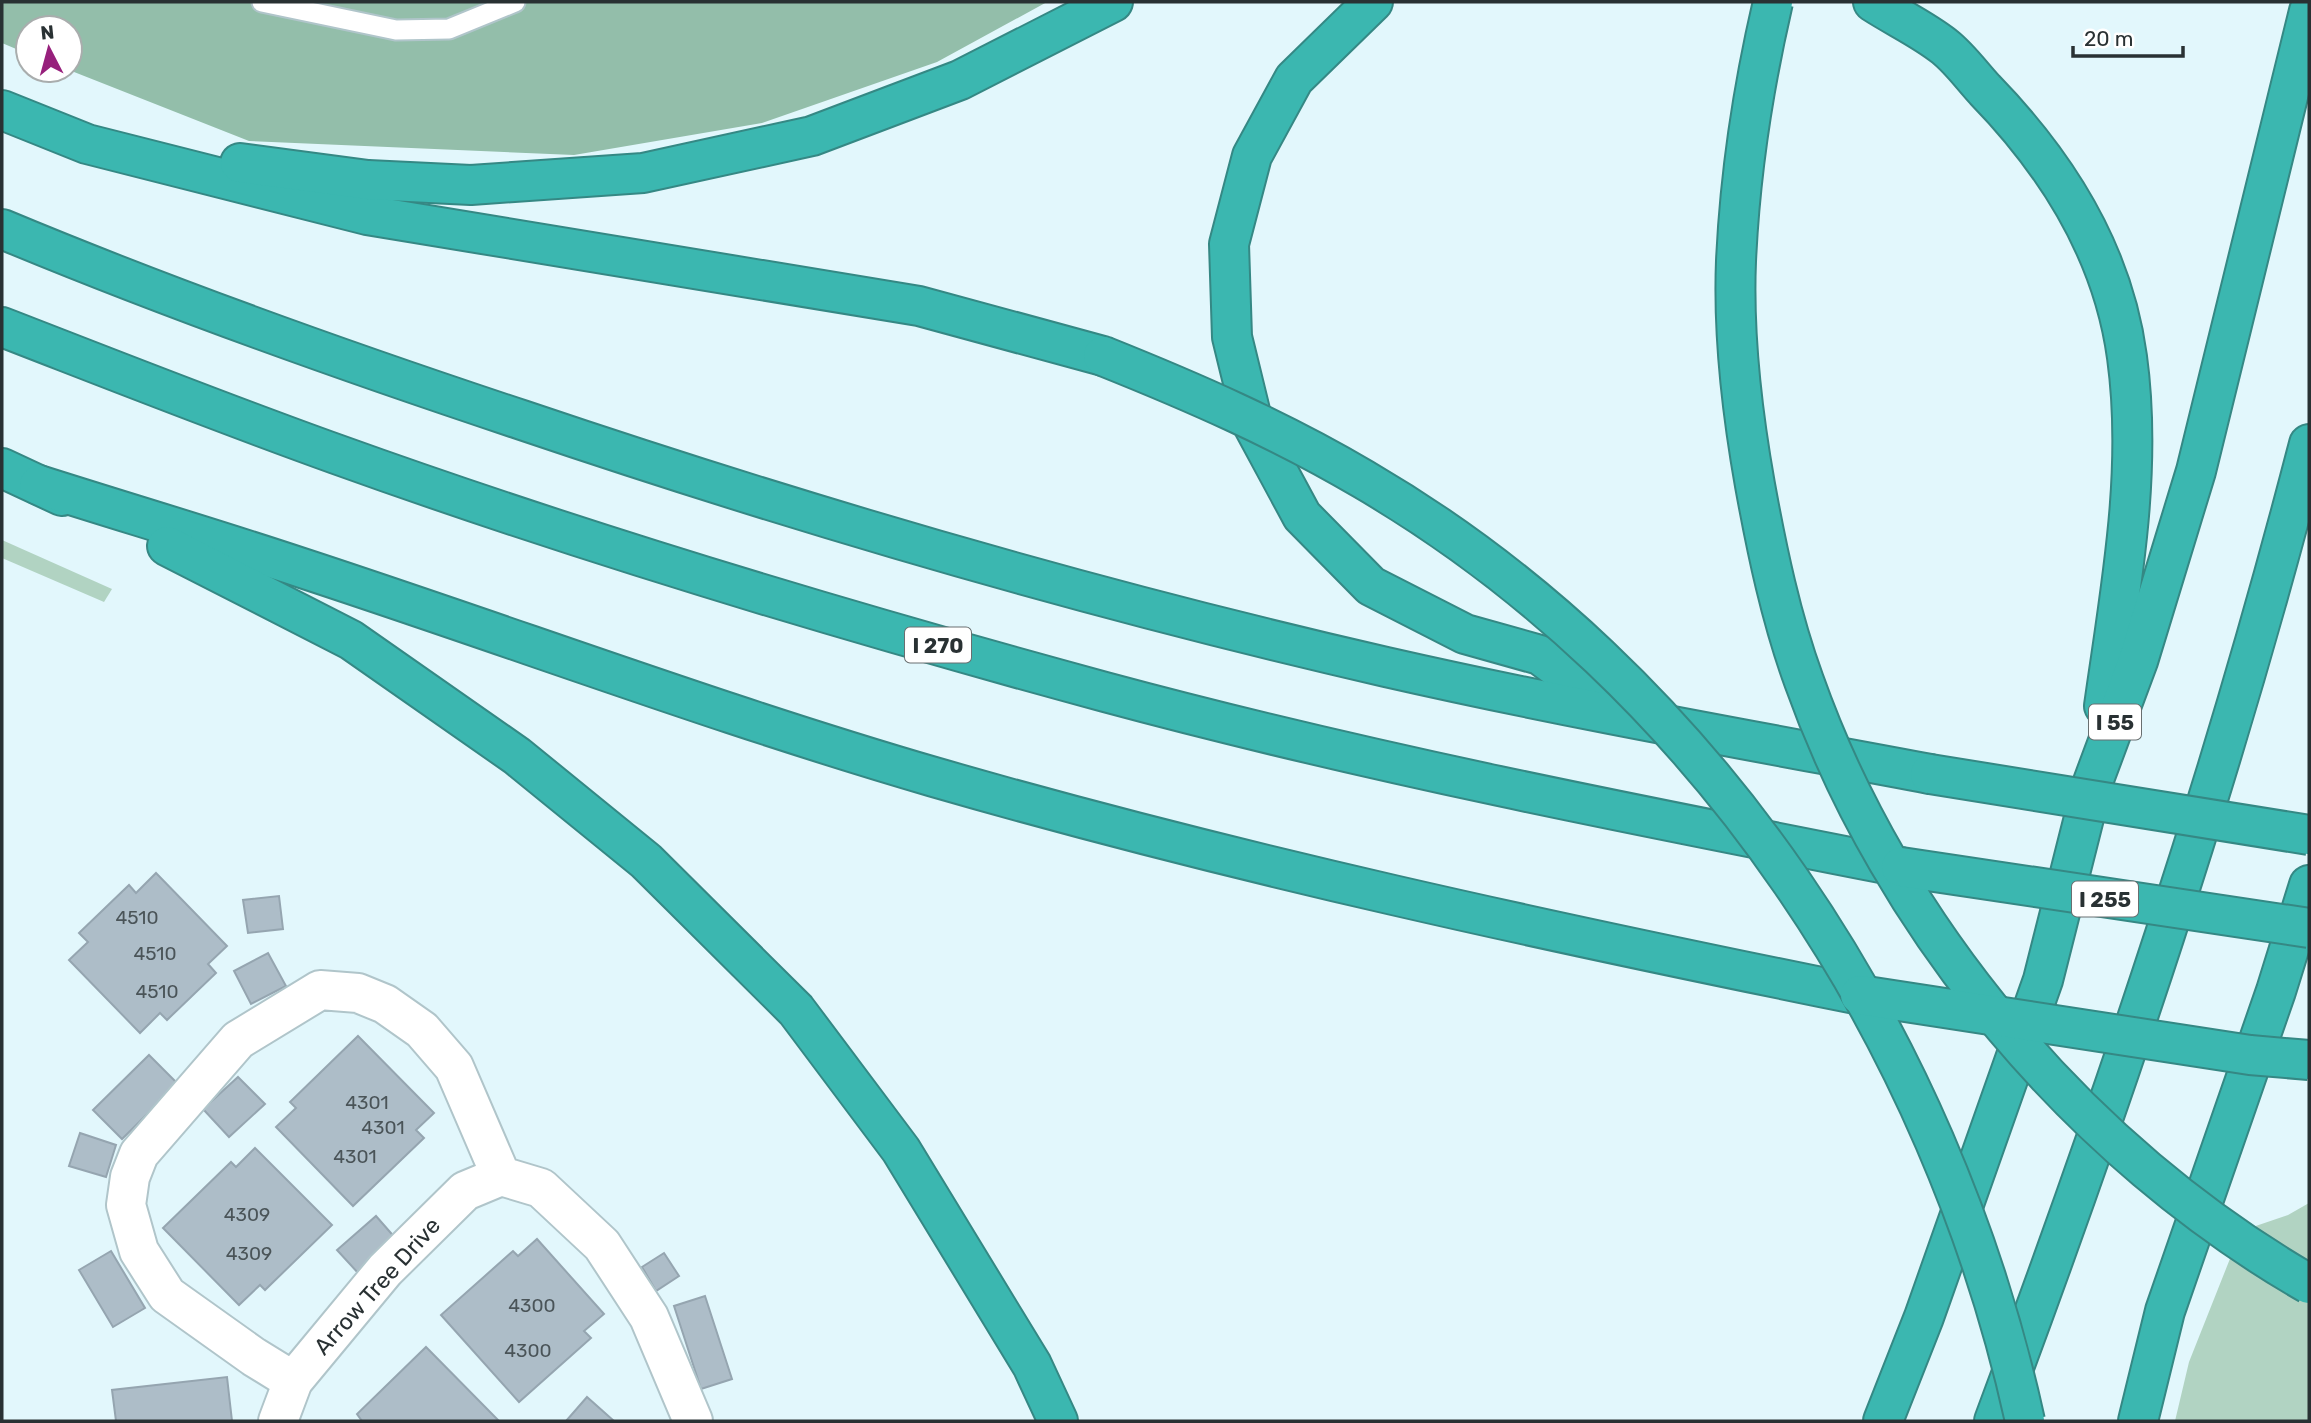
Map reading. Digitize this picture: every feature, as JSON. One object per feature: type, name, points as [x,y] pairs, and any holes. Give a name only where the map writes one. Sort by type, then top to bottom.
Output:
[{"type":"highway","points":[[87,144],[369,180],[471,186],[643,173],[812,136],[960,80],[1113,2]]},
{"type":"highway","points":[[1373,2],[1294,79],[1252,156],[1229,244],[1232,337],[1254,427],[1302,516],[1371,586],[1465,634],[1540,655],[1621,716]]},
{"type":"highway","points":[[1773,2],[1744,150],[1736,279],[1743,416],[1766,548],[1804,681],[1843,773],[1881,847],[1917,907],[1996,1019],[2081,1112],[2173,1191],[2260,1256],[2309,1284]]},
{"type":"highway","points":[[1873,2],[1945,47],[2019,125],[2071,195],[2109,283],[2127,356],[2132,436],[2121,584],[2093,782]]},
{"type":"highway","name":"I 55","points":[[1883,1421],[1924,1317],[2043,980],[2093,782],[2138,661],[2196,471],[2309,11]]},
{"type":"highway","points":[[2,110],[87,144],[367,215],[919,306],[1103,356],[1207,397],[1290,438],[1366,481],[1444,533],[1536,602],[1631,689],[1691,753],[1812,909],[1861,990],[1903,1071],[1942,1156],[1980,1255],[2012,1361],[2025,1421]]},
{"type":"highway","points":[[2,229],[221,314],[415,384],[796,508],[1215,624],[1386,667],[1621,716],[1930,774],[2309,835]]},
{"type":"highway","name":"I 270","points":[[2,327],[338,455],[722,581],[1109,693],[1531,793],[1902,867]]},
{"type":"highway","points":[[1994,1421],[2117,1084],[2235,716],[2309,444]]},
{"type":"highway","points":[[2,468],[224,573],[351,639],[517,756],[646,861],[796,1010],[901,1150],[1032,1365],[1058,1421]]},
{"type":"highway","points":[[39,485],[304,568],[547,653],[947,780],[1168,841],[1522,925],[1860,995],[2250,1055],[2309,1068]]},
{"type":"highway","name":"I 255","points":[[1902,867],[2309,928]]},
{"type":"highway","points":[[2138,1421],[2165,1311],[2251,1067],[2309,885]]},
{"type":"highway","points":[[2250,1055],[2309,1060]]},
{"type":"highway","points":[[2112,1421],[2165,1311]]},
{"type":"street","points":[[293,1381],[254,1357],[167,1295],[139,1251],[126,1205],[130,1177],[139,1154],[238,1040],[320,990],[358,993],[385,1004],[422,1030],[454,1067],[501,1176],[541,1188],[602,1245],[649,1317],[693,1421]]},
{"type":"street","name":"Arrow Tree Drive","points":[[278,1421],[293,1381],[385,1270],[465,1191],[501,1176]]},
{"type":"lane","points":[[262,2],[396,30],[449,29],[515,2]]},
{"type":"green space","points":[[2,2],[1047,2],[937,62],[762,123],[574,155],[249,141],[84,76],[84,14],[14,14],[14,48],[2,43]]},
{"type":"green space","points":[[2,540],[112,589],[104,602],[2,558]]},
{"type":"green space","points":[[2309,1203],[2309,1421],[2175,1421],[2189,1362],[2241,1231],[2288,1215]]},
{"type":"building","points":[[156,873],[227,946],[208,964],[216,973],[167,1020],[160,1013],[140,1033],[69,960],[88,942],[79,933],[129,885],[136,893]]},
{"type":"building","points":[[279,896],[283,929],[248,933],[243,900]]},
{"type":"building","points":[[268,953],[286,986],[251,1004],[234,971]]},
{"type":"building","points":[[358,1036],[434,1113],[416,1130],[424,1138],[353,1206],[276,1127],[296,1108],[290,1102]]},
{"type":"building","points":[[149,1055],[178,1084],[122,1139],[93,1110]]},
{"type":"building","points":[[238,1077],[265,1104],[229,1137],[203,1109]]},
{"type":"building","points":[[80,1133],[116,1145],[106,1177],[69,1166]]},
{"type":"building","points":[[255,1148],[332,1225],[265,1290],[260,1285],[239,1305],[163,1228],[231,1162],[236,1167]]},
{"type":"building","points":[[376,1216],[397,1240],[359,1274],[337,1250]]},
{"type":"building","points":[[537,1239],[604,1314],[584,1331],[591,1338],[519,1402],[441,1315],[513,1251],[518,1256]]},
{"type":"building","points":[[111,1251],[145,1308],[113,1327],[79,1270]]},
{"type":"building","points":[[664,1253],[679,1276],[656,1291],[642,1267]]},
{"type":"building","points":[[705,1296],[732,1379],[701,1389],[674,1306]]},
{"type":"building","points":[[426,1347],[499,1421],[362,1421],[357,1414]]},
{"type":"building","points":[[227,1377],[232,1421],[116,1421],[112,1390]]},
{"type":"building","points":[[587,1397],[614,1421],[566,1421]]}]
